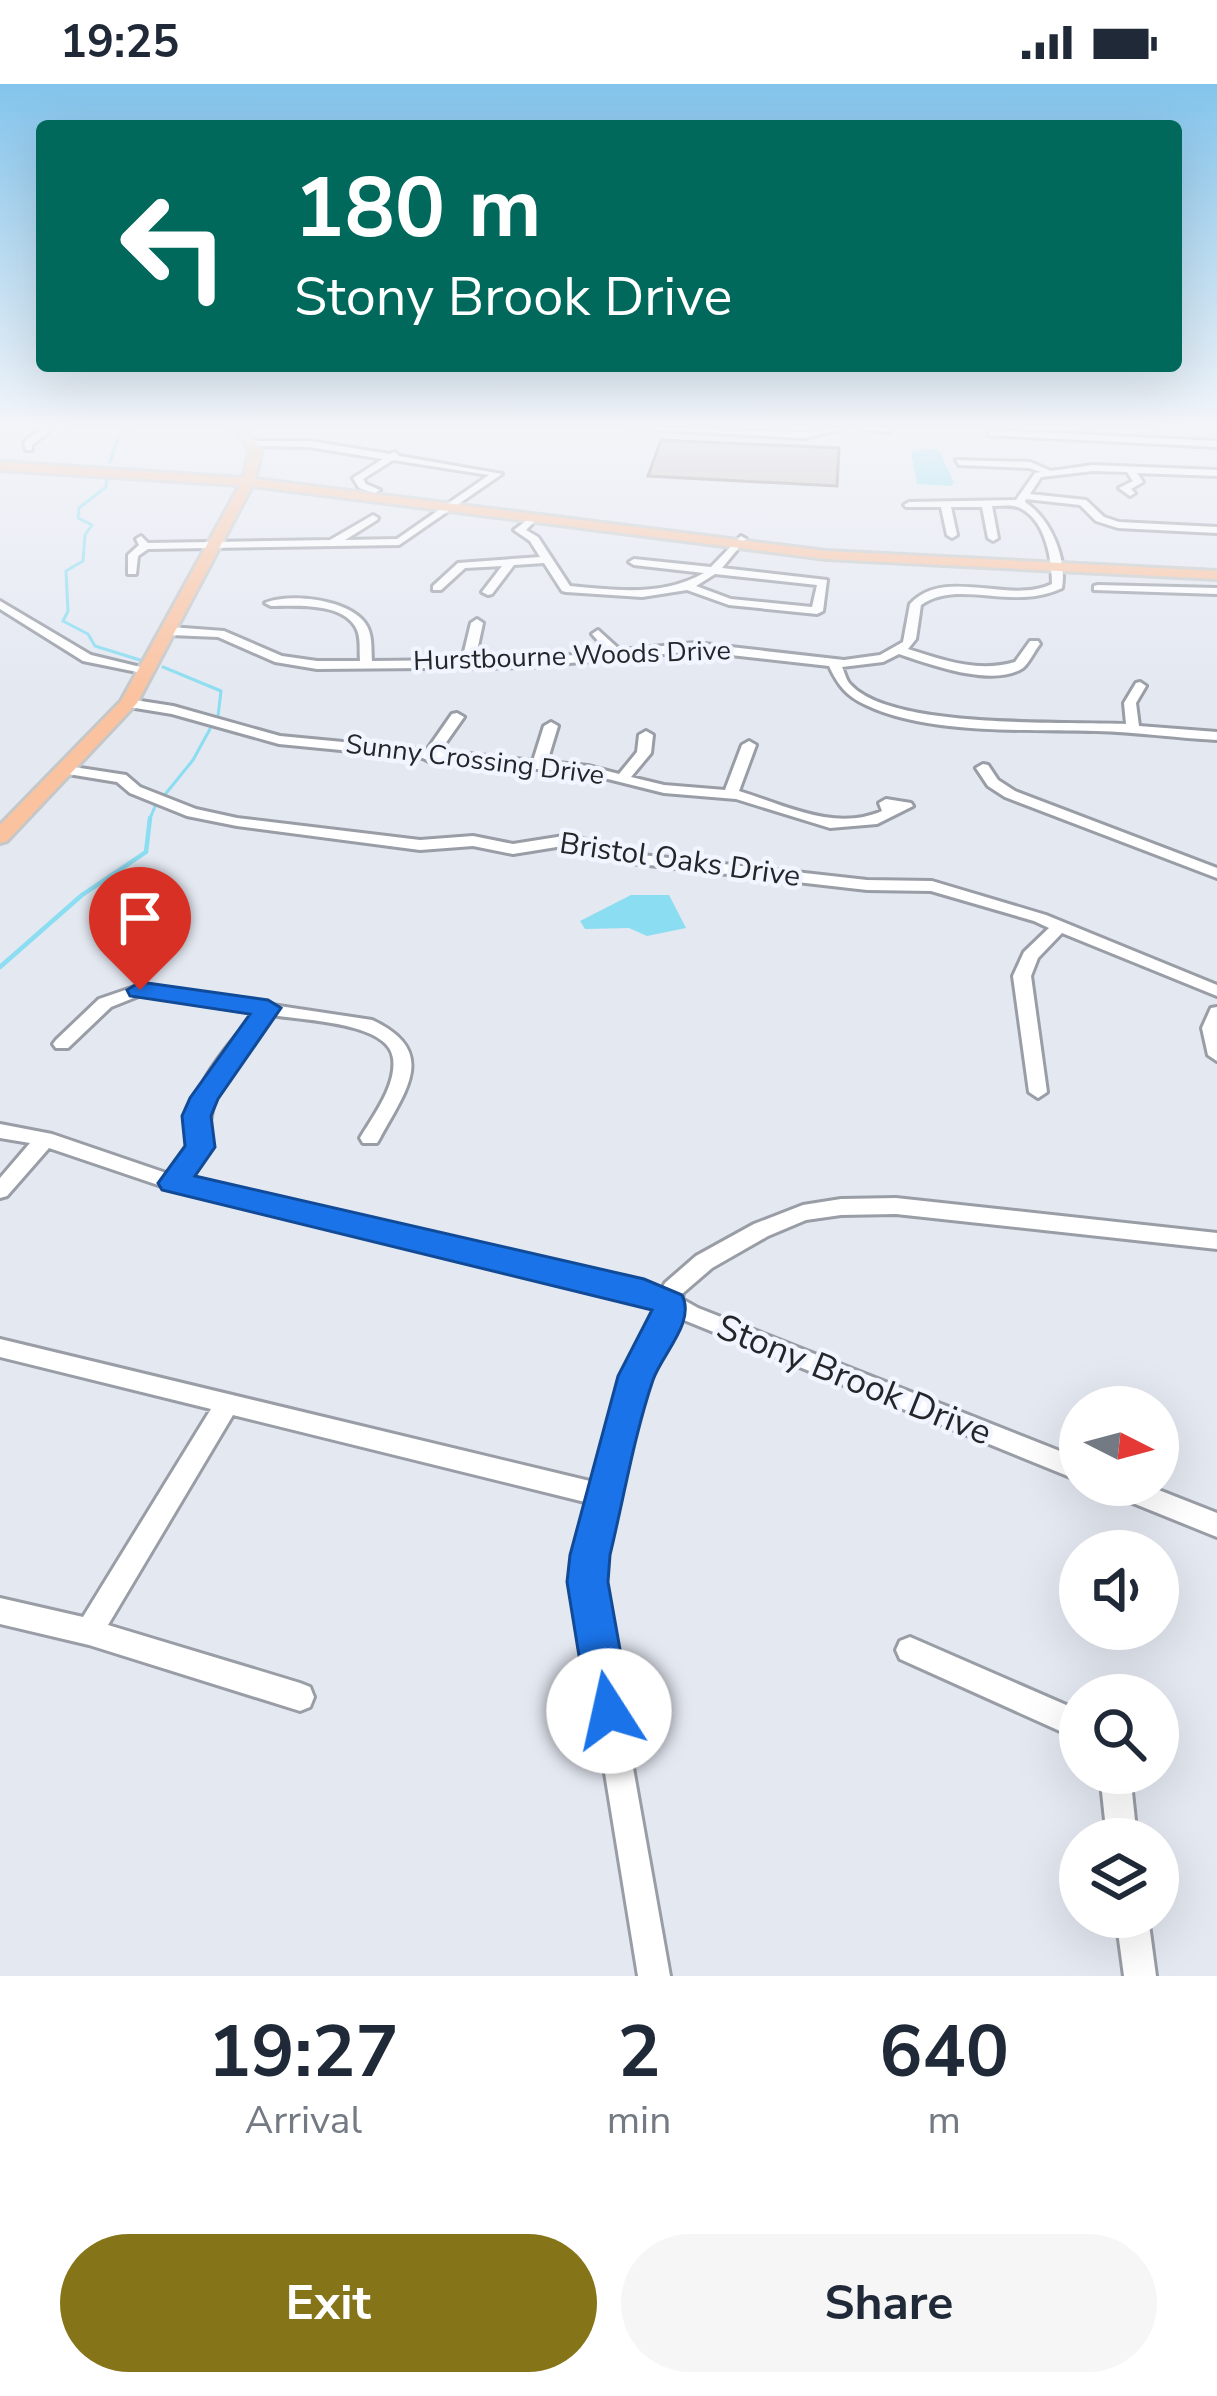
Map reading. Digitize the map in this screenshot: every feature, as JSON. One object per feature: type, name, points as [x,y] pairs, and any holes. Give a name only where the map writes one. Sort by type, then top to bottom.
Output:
[{"type":"main road","points":[[0,837],[128,704],[229,516]]},
{"type":"main road","points":[[512,516],[732,542],[1214,580]]},
{"type":"main road","points":[[539,516],[732,542]]},
{"type":"street","points":[[169,536],[143,536],[141,543],[406,540],[439,516]]},
{"type":"street","points":[[948,516],[952,535]]},
{"type":"street","points":[[989,516],[993,538]]},
{"type":"street","points":[[1034,644],[1019,665],[994,671],[966,670],[901,650],[912,638],[914,608],[920,598],[952,592],[1047,593],[1060,582],[1038,516]]},
{"type":"street","points":[[1098,516],[1125,526],[1217,530]]},
{"type":"street","points":[[331,544],[373,518]]},
{"type":"street","points":[[531,520],[519,530],[532,537],[566,589],[650,596],[718,576]]},
{"type":"street","points":[[488,592],[503,562],[532,537]]},
{"type":"street","points":[[710,596],[717,595],[718,576],[732,542]]},
{"type":"street","points":[[132,572],[133,555],[146,546]]},
{"type":"street","points":[[437,588],[462,565],[545,560]]},
{"type":"street","points":[[634,562],[718,576],[823,582],[817,610],[764,606],[710,596],[687,586]]},
{"type":"street","points":[[764,606],[775,578]]},
{"type":"street","points":[[1098,588],[1214,580]]},
{"type":"street","points":[[271,603],[324,608],[354,618],[364,632],[365,663]]},
{"type":"street","points":[[0,604],[87,658],[147,670]]},
{"type":"street","points":[[468,662],[477,623]]},
{"type":"street","name":"Hurstbourne Woods Drive","points":[[170,631],[220,634],[290,661],[365,663],[529,663],[705,647],[834,664],[868,661],[901,650]]},
{"type":"street","points":[[598,634],[618,655]]},
{"type":"street","points":[[834,664],[840,683],[853,694],[916,715],[983,724],[1133,728],[1217,736]]},
{"type":"street","points":[[1133,728],[1130,704],[1140,686]]},
{"type":"street","name":"Sunny Crossing Drive","points":[[128,704],[173,710],[279,740],[588,770],[683,791],[731,794],[830,824],[860,824],[890,812]]},
{"type":"street","points":[[429,758],[457,717]]},
{"type":"street","points":[[538,767],[551,726]]},
{"type":"street","points":[[622,779],[644,753],[646,735]]},
{"type":"street","points":[[731,794],[749,745]]},
{"type":"street","points":[[983,768],[993,783],[1010,794],[1217,873]]},
{"type":"street","name":"Bristol Oaks Drive","points":[[67,770],[110,775],[193,814],[237,822],[420,845],[473,841],[513,849],[570,840],[632,858],[847,883],[932,886],[1060,926],[1217,991]]},
{"type":"street","points":[[1038,1092],[1022,976],[1030,956],[1060,926]]},
{"type":"street","points":[[62,1043],[105,1003],[140,990],[366,1024],[392,1035],[402,1047],[400,1083],[370,1138]]},
{"type":"street","points":[[173,1183],[200,1147],[196,1116],[204,1098],[268,1008]]},
{"type":"street","points":[[1217,1012],[1211,1028],[1217,1054]]},
{"type":"street","name":"Stony Brook Drive","points":[[0,1131],[45,1139],[173,1183],[644,1292],[1059,1461]]},
{"type":"street","points":[[0,1191],[45,1139]]},
{"type":"street","points":[[655,1976],[587,1582],[603,1495],[636,1376],[667,1320],[673,1289],[716,1254],[785,1219],[822,1209],[896,1206],[1217,1241]]},
{"type":"street","points":[[0,1348],[603,1495]]},
{"type":"street","points":[[89,1632],[226,1405]]},
{"type":"street","points":[[1170,1506],[1217,1525]]},
{"type":"street","points":[[0,1611],[89,1632],[300,1697]]},
{"type":"street","points":[[910,1651],[1059,1717]]},
{"type":"street","points":[[1135,1938],[1140,1976]]},
{"type":"water","points":[[631,895],[669,895],[686,928],[647,936],[629,928],[585,929],[580,921]]},
{"type":"waterway","points":[[78,516],[92,525],[85,535],[83,561],[66,571],[68,611],[63,621],[88,634],[95,646],[140,660]]},
{"type":"waterway","points":[[163,667],[221,691],[218,716]]},
{"type":"waterway","points":[[163,797],[193,760],[210,729]]},
{"type":"waterway","points":[[150,819],[156,804]]},
{"type":"waterway","points":[[0,967],[82,895],[146,852],[150,819]]},
{"type":"route","points":[[140,990],[268,1008],[204,1098],[196,1116],[200,1147],[173,1183],[644,1292],[670,1304],[667,1320],[636,1376],[590,1555],[587,1582],[609,1711]]}]
